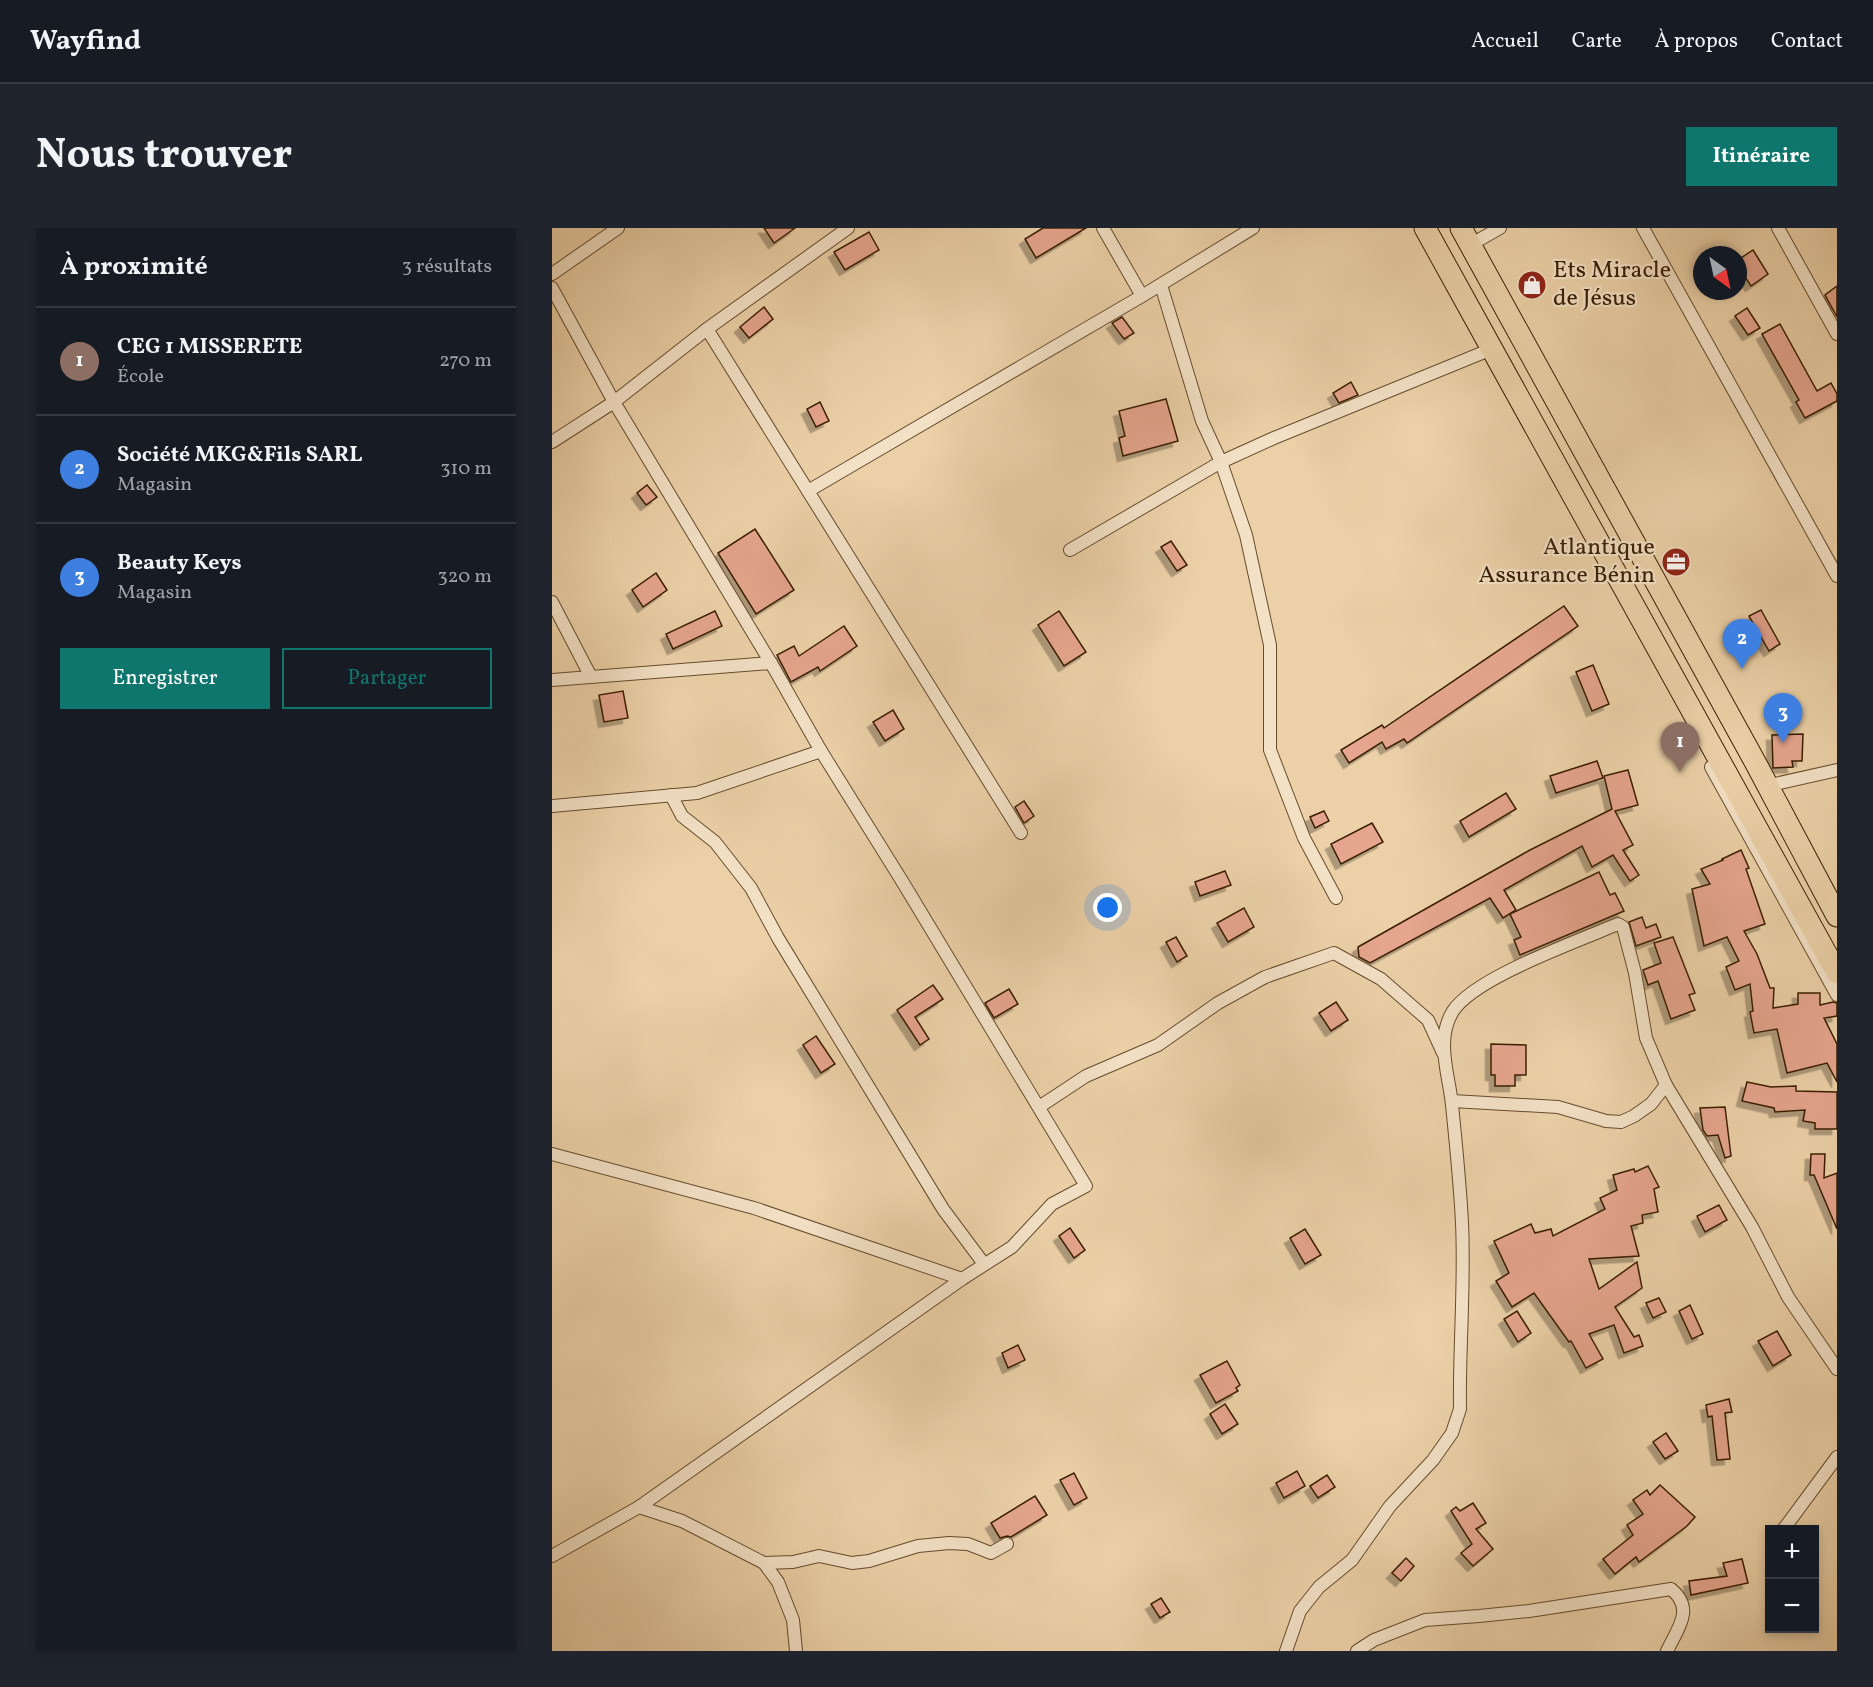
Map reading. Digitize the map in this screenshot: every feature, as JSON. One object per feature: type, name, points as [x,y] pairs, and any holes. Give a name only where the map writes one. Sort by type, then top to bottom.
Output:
[{"type":"highway","points":[[1425,228],[1837,973]]},
{"type":"highway","points":[[1466,236],[1748,749],[1837,916]]},
{"type":"street","points":[[552,274],[618,228]]},
{"type":"street","points":[[552,442],[614,402],[707,329],[848,228]]},
{"type":"street","points":[[1103,228],[1142,296]]},
{"type":"street","points":[[808,492],[1161,285],[1253,228]]},
{"type":"street","points":[[1413,228],[1837,995]]},
{"type":"street","points":[[1466,236],[1500,228]]},
{"type":"street","points":[[1643,228],[1835,570]]},
{"type":"street","points":[[1778,228],[1837,334]]},
{"type":"street","points":[[1161,285],[1202,422],[1221,462],[1246,535],[1270,645],[1270,750],[1304,838],[1335,898]]},
{"type":"street","points":[[552,288],[614,402],[771,663],[821,751],[1086,1186],[1052,1204],[1011,1247],[962,1279],[639,1507],[552,1556]]},
{"type":"street","points":[[707,329],[1021,833]]},
{"type":"street","points":[[1070,550],[1221,462],[1482,353]]},
{"type":"street","points":[[552,602],[591,677]]},
{"type":"street","points":[[552,680],[771,663]]},
{"type":"street","points":[[552,806],[697,793],[821,751]]},
{"type":"street","points":[[1766,786],[1837,770]]},
{"type":"street","points":[[670,795],[682,816],[715,842],[751,888],[778,938],[943,1209],[984,1264]]},
{"type":"street","points":[[1443,1053],[1445,1030],[1453,1012],[1468,994],[1504,974],[1618,924],[1623,927],[1628,940],[1646,1038],[1666,1085],[1752,1227],[1788,1297],[1837,1369]]},
{"type":"street","points":[[1039,1107],[1086,1076],[1158,1045],[1218,1003],[1265,977],[1334,953],[1381,979],[1428,1020],[1443,1053],[1452,1101],[1462,1224],[1460,1409],[1452,1433],[1432,1460],[1390,1506],[1352,1560],[1319,1587],[1300,1611],[1286,1651]]},
{"type":"street","points":[[1452,1101],[1558,1107],[1606,1121],[1621,1122],[1651,1104],[1666,1085]]},
{"type":"street","points":[[552,1154],[754,1208],[962,1279]]},
{"type":"street","points":[[1787,1525],[1837,1457]]},
{"type":"street","points":[[639,1507],[682,1521],[764,1563],[778,1582],[793,1620],[796,1651]]},
{"type":"street","points":[[764,1563],[793,1562],[819,1556],[852,1563],[869,1561],[918,1546],[968,1544],[974,1548],[991,1552],[1007,1544]]},
{"type":"street","points":[[1357,1651],[1374,1640],[1425,1620],[1519,1612],[1671,1589],[1682,1598],[1685,1613],[1667,1651]]},
{"type":"building","points":[[764,228],[795,228],[774,243]]},
{"type":"building","points":[[1043,228],[1086,228],[1036,258],[1025,239]]},
{"type":"building","points":[[869,232],[879,250],[845,270],[834,252]]},
{"type":"building","points":[[1753,250],[1768,274],[1751,286],[1747,280],[1747,254]]},
{"type":"building","points":[[1837,286],[1837,317],[1825,295]]},
{"type":"building","points":[[764,307],[773,319],[749,338],[740,327]]},
{"type":"building","points":[[1747,308],[1760,328],[1748,335],[1735,316]]},
{"type":"building","points":[[1122,317],[1134,333],[1124,339],[1112,323]]},
{"type":"building","points":[[1780,324],[1817,391],[1831,383],[1837,394],[1837,401],[1805,418],[1796,402],[1799,400],[1762,334]]},
{"type":"building","points":[[1351,382],[1358,395],[1339,403],[1333,393]]},
{"type":"building","points":[[1166,399],[1178,441],[1123,456],[1119,438],[1125,436],[1119,411]]},
{"type":"building","points":[[820,402],[829,421],[816,427],[807,409]]},
{"type":"building","points":[[647,485],[657,497],[646,505],[637,493]]},
{"type":"building","points":[[755,529],[794,590],[756,614],[718,553]]},
{"type":"building","points":[[1171,541],[1187,565],[1177,571],[1161,547]]},
{"type":"building","points":[[656,573],[667,590],[643,607],[632,590]]},
{"type":"building","points":[[1564,606],[1578,626],[1407,743],[1404,739],[1386,749],[1382,742],[1349,763],[1341,750],[1382,725],[1384,728]]},
{"type":"building","points":[[1761,610],[1780,644],[1769,651],[1749,616]]},
{"type":"building","points":[[715,611],[722,626],[673,649],[666,634]]},
{"type":"building","points":[[1059,611],[1086,652],[1064,666],[1038,625]]},
{"type":"building","points":[[844,626],[857,646],[820,671],[818,667],[791,682],[777,655],[794,646],[799,656]]},
{"type":"building","points":[[1593,665],[1609,704],[1592,711],[1576,672]]},
{"type":"building","points":[[623,691],[628,718],[604,722],[599,695]]},
{"type":"building","points":[[893,710],[904,729],[885,741],[873,722]]},
{"type":"building","points":[[1803,734],[1802,761],[1792,761],[1793,767],[1773,768],[1772,735]]},
{"type":"building","points":[[1597,761],[1603,778],[1556,793],[1550,776]]},
{"type":"building","points":[[1628,770],[1638,805],[1615,811],[1633,845],[1623,850],[1639,875],[1630,881],[1613,855],[1592,867],[1582,846],[1504,890],[1516,910],[1503,918],[1490,898],[1370,963],[1359,957],[1358,947],[1530,850],[1612,809],[1604,776]]},
{"type":"building","points":[[1506,793],[1516,809],[1469,837],[1460,821]]},
{"type":"building","points":[[1024,801],[1034,816],[1024,823],[1015,807]]},
{"type":"building","points":[[1324,811],[1329,821],[1315,828],[1310,817]]},
{"type":"building","points":[[1372,823],[1383,842],[1341,864],[1331,844]]},
{"type":"building","points":[[1741,850],[1749,868],[1746,869],[1765,924],[1744,931],[1757,954],[1770,988],[1774,988],[1773,1008],[1798,1004],[1798,993],[1820,993],[1820,1005],[1837,1003],[1837,1016],[1824,1018],[1837,1044],[1837,1082],[1827,1063],[1787,1073],[1777,1029],[1754,1033],[1750,1012],[1753,1011],[1750,984],[1735,990],[1726,967],[1739,961],[1727,937],[1704,946],[1692,889],[1710,884],[1701,869]]},
{"type":"building","points":[[1225,871],[1231,885],[1200,896],[1195,882]]},
{"type":"building","points":[[1599,872],[1610,895],[1615,893],[1624,911],[1520,955],[1514,940],[1521,937],[1510,914]]},
{"type":"building","points":[[1244,908],[1254,927],[1228,942],[1217,923]]},
{"type":"building","points":[[1642,917],[1646,928],[1656,924],[1661,937],[1636,946],[1629,922]]},
{"type":"building","points":[[1176,937],[1187,956],[1177,962],[1166,942]]},
{"type":"building","points":[[1673,937],[1695,993],[1689,995],[1695,1010],[1671,1019],[1658,981],[1648,985],[1643,970],[1661,963],[1654,943]]},
{"type":"building","points":[[933,985],[943,999],[915,1017],[929,1039],[920,1045],[897,1010]]},
{"type":"building","points":[[1009,989],[1018,1004],[994,1018],[985,1003]]},
{"type":"building","points":[[1336,1002],[1348,1020],[1331,1031],[1319,1013]]},
{"type":"building","points":[[816,1036],[835,1064],[821,1073],[803,1045]]},
{"type":"building","points":[[1491,1044],[1526,1045],[1526,1075],[1515,1075],[1515,1086],[1495,1086],[1495,1075],[1491,1075]]},
{"type":"building","points":[[1747,1082],[1771,1087],[1796,1086],[1796,1091],[1837,1092],[1837,1129],[1815,1129],[1815,1123],[1803,1121],[1805,1110],[1775,1112],[1774,1108],[1742,1101]]},
{"type":"building","points":[[1725,1107],[1731,1156],[1725,1158],[1718,1135],[1707,1136],[1703,1130],[1700,1108]]},
{"type":"building","points":[[1811,1154],[1825,1154],[1824,1178],[1837,1173],[1837,1229],[1814,1175],[1810,1175]]},
{"type":"building","points":[[1648,1166],[1659,1187],[1654,1189],[1658,1212],[1642,1215],[1643,1223],[1631,1226],[1639,1256],[1589,1259],[1599,1289],[1637,1262],[1642,1288],[1615,1307],[1634,1337],[1639,1335],[1643,1346],[1624,1353],[1614,1325],[1589,1334],[1603,1359],[1586,1368],[1571,1341],[1569,1342],[1534,1293],[1512,1307],[1496,1281],[1509,1273],[1494,1241],[1531,1224],[1535,1233],[1551,1229],[1553,1236],[1605,1209],[1600,1198],[1617,1190],[1613,1175],[1634,1169],[1635,1172]]},
{"type":"building","points":[[1719,1205],[1727,1220],[1705,1232],[1697,1216]]},
{"type":"building","points":[[1070,1228],[1085,1250],[1074,1258],[1059,1236]]},
{"type":"building","points":[[1305,1229],[1321,1255],[1305,1264],[1290,1238]]},
{"type":"building","points":[[1659,1298],[1666,1312],[1653,1318],[1646,1303]]},
{"type":"building","points":[[1690,1305],[1703,1334],[1692,1339],[1679,1311]]},
{"type":"building","points":[[1517,1311],[1531,1333],[1518,1342],[1504,1319]]},
{"type":"building","points":[[1777,1331],[1791,1355],[1773,1366],[1758,1341]]},
{"type":"building","points":[[1018,1345],[1025,1360],[1008,1368],[1002,1353]]},
{"type":"building","points":[[1227,1361],[1240,1385],[1236,1388],[1238,1391],[1216,1403],[1200,1375]]},
{"type":"building","points":[[1729,1399],[1732,1412],[1725,1413],[1730,1459],[1717,1460],[1712,1416],[1708,1417],[1706,1405]]},
{"type":"building","points":[[1225,1404],[1238,1424],[1222,1434],[1210,1414]]},
{"type":"building","points":[[1666,1433],[1678,1451],[1665,1459],[1653,1442]]},
{"type":"building","points":[[1297,1471],[1305,1486],[1284,1498],[1276,1483]]},
{"type":"building","points":[[1074,1473],[1087,1498],[1074,1505],[1060,1480]]},
{"type":"building","points":[[1327,1475],[1335,1487],[1318,1498],[1310,1486]]},
{"type":"building","points":[[1660,1485],[1695,1517],[1687,1526],[1639,1562],[1636,1557],[1615,1574],[1603,1559],[1633,1535],[1627,1525],[1643,1514],[1633,1500],[1647,1490],[1650,1495]]},
{"type":"building","points":[[1035,1496],[1047,1515],[1011,1537],[1000,1538],[991,1523]]},
{"type":"building","points":[[1473,1503],[1486,1523],[1476,1529],[1493,1549],[1473,1566],[1461,1553],[1472,1544],[1451,1511],[1456,1507],[1460,1511]]},
{"type":"building","points":[[1406,1558],[1414,1566],[1401,1581],[1392,1573]]},
{"type":"building","points":[[1742,1559],[1748,1583],[1691,1595],[1689,1581],[1727,1576],[1723,1563]]},
{"type":"building","points":[[1161,1598],[1170,1612],[1160,1618],[1151,1604]]},
{"type":"place","name":"Ets Miracle de Jésus","points":[[1532,285]]},
{"type":"place","name":"Atlantique Assurance Bénin","points":[[1676,562]]},
{"type":"place","name":"Société MKG&Fils SARL","points":[[1742,669]]},
{"type":"place","name":"Beauty Keys","points":[[1783,743]]},
{"type":"place","name":"CEG 1 MISSERETE","points":[[1680,772]]}]
